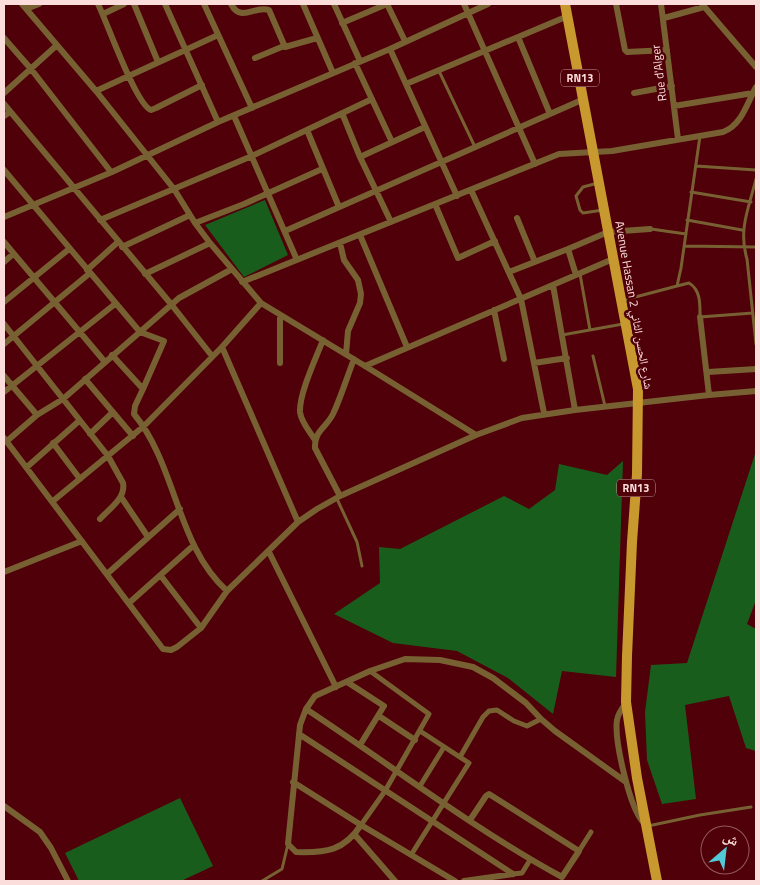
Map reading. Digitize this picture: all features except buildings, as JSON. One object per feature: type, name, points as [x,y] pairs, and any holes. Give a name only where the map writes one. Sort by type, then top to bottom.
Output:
[{"type":"main road","name":"Avenue Hassan 2 شارع الحسن الثاني","points":[[566,4],[638,389],[638,474],[632,542],[626,656],[626,702],[637,778],[657,881]]},
{"type":"street","points":[[24,6],[39,4]]},
{"type":"street","points":[[98,4],[129,76],[145,107],[151,110],[202,85]]},
{"type":"street","points":[[102,14],[124,4]]},
{"type":"street","points":[[134,4],[158,62]]},
{"type":"street","points":[[165,4],[218,122]]},
{"type":"street","points":[[204,4],[252,108]]},
{"type":"street","points":[[231,4],[235,10],[242,13],[264,8],[268,10],[284,46]]},
{"type":"street","points":[[303,4],[333,73]]},
{"type":"street","points":[[334,4],[372,99],[392,142]]},
{"type":"street","points":[[342,22],[387,4],[405,41]]},
{"type":"street","points":[[464,4],[535,164]]},
{"type":"street","points":[[4,217],[111,172],[218,122],[390,49],[488,4]]},
{"type":"street","points":[[616,4],[625,50],[627,52],[631,54],[667,50]]},
{"type":"street","name":"Rue d'Alger","points":[[661,4],[678,139]]},
{"type":"street","points":[[664,18],[703,5],[756,65]]},
{"type":"street","points":[[24,6],[147,155],[174,189],[195,223],[261,303],[476,435]]},
{"type":"street","points":[[406,84],[568,16]]},
{"type":"street","points":[[96,92],[218,35]]},
{"type":"street","points":[[518,37],[550,114]]},
{"type":"street","points":[[4,38],[31,69],[111,172]]},
{"type":"street","points":[[255,58],[284,46],[287,47],[317,38]]},
{"type":"street","points":[[4,93],[57,45]]},
{"type":"street","points":[[390,49],[457,196]]},
{"type":"street","points":[[634,93],[672,86]]},
{"type":"street","points":[[674,106],[754,90]]},
{"type":"street","points":[[242,282],[560,154],[612,151],[731,129],[736,124],[754,90]]},
{"type":"street","points":[[100,220],[252,156],[372,99]]},
{"type":"street","points":[[285,231],[584,99]]},
{"type":"street","points":[[4,104],[212,356]]},
{"type":"street","points":[[4,116],[10,112]]},
{"type":"street","points":[[342,113],[360,157],[391,222]]},
{"type":"street","points":[[234,116],[297,260]]},
{"type":"street","points":[[360,157],[425,126]]},
{"type":"street","points":[[307,130],[339,207]]},
{"type":"street","points":[[195,223],[268,194],[322,169]]},
{"type":"street","points":[[4,170],[140,332],[164,342],[134,412],[144,426],[156,450],[194,545],[205,565],[218,583],[227,591]]},
{"type":"street","points":[[471,190],[521,299],[544,413]]},
{"type":"street","points":[[435,204],[458,258],[495,241]]},
{"type":"street","points":[[4,344],[54,303],[120,244],[190,215]]},
{"type":"street","points":[[517,218],[535,262]]},
{"type":"street","points":[[509,272],[608,232],[650,229]]},
{"type":"street","points":[[360,234],[408,347]]},
{"type":"street","points":[[4,242],[105,362]]},
{"type":"street","points":[[145,274],[210,242]]},
{"type":"street","points":[[340,243],[344,260],[358,280],[361,294],[360,303],[348,331],[346,354]]},
{"type":"street","points":[[4,302],[69,248]]},
{"type":"street","points":[[568,249],[578,274]]},
{"type":"street","points":[[4,262],[13,254]]},
{"type":"street","points":[[365,366],[613,259]]},
{"type":"street","points":[[232,269],[179,298],[63,399],[37,415],[5,439],[163,649],[170,650],[177,647],[201,628],[227,591],[298,522],[317,509],[338,497],[476,435],[522,418],[544,413],[709,395],[756,392]]},
{"type":"street","points":[[553,285],[575,410]]},
{"type":"street","points":[[53,501],[144,426],[261,303]]},
{"type":"street","points":[[4,392],[116,304]]},
{"type":"street","points":[[494,310],[504,359]]},
{"type":"street","points":[[280,314],[280,362]]},
{"type":"street","points":[[700,316],[708,372],[709,395]]},
{"type":"street","points":[[4,324],[108,456],[123,483],[124,487],[121,497],[100,519]]},
{"type":"street","points":[[323,340],[301,400],[300,413],[314,440],[315,448],[338,497]]},
{"type":"street","points":[[222,346],[298,522]]},
{"type":"street","points":[[112,355],[143,390]]},
{"type":"street","points":[[534,363],[567,358]]},
{"type":"street","points":[[314,440],[332,415],[354,359]]},
{"type":"street","points":[[708,372],[756,369]]},
{"type":"street","points":[[4,376],[37,415]]},
{"type":"street","points":[[85,379],[133,436]]},
{"type":"street","points":[[90,434],[113,412]]},
{"type":"street","points":[[27,467],[79,421]]},
{"type":"street","points":[[53,443],[80,479]]},
{"type":"street","points":[[121,497],[148,537]]},
{"type":"street","points":[[107,574],[180,509]]},
{"type":"street","points":[[4,572],[82,541]]},
{"type":"street","points":[[129,603],[194,545]]},
{"type":"street","points":[[269,552],[336,687]]},
{"type":"street","points":[[161,576],[201,628]]},
{"type":"street","points":[[370,671],[429,714],[385,791],[355,835],[346,844],[332,850],[311,853],[296,852],[288,844],[300,725],[306,709],[315,696],[370,671],[405,659],[440,660],[472,667],[493,678],[510,689],[541,719],[626,782]]},
{"type":"street","points":[[347,682],[383,705],[384,708],[360,745]]},
{"type":"street","points":[[626,702],[617,721],[621,758],[626,782],[636,812],[640,820],[647,826]]},
{"type":"street","points":[[306,709],[444,804],[530,860],[562,877],[591,832]]},
{"type":"street","points":[[460,757],[483,717],[488,712],[497,710],[514,721],[527,726],[541,719]]},
{"type":"street","points":[[379,716],[415,740]]},
{"type":"street","points":[[411,855],[469,763],[420,731]]},
{"type":"street","points":[[299,734],[513,874]]},
{"type":"street","points":[[420,786],[444,747]]},
{"type":"street","points":[[294,782],[361,825],[456,881]]},
{"type":"street","points":[[470,820],[489,794],[579,851]]},
{"type":"street","points":[[4,806],[40,832],[51,848],[68,881]]},
{"type":"street","points":[[355,835],[395,881]]},
{"type":"street","points":[[464,881],[522,873],[530,860]]},
{"type":"lane","points":[[439,71],[475,147]]},
{"type":"lane","points":[[677,286],[700,136]]},
{"type":"lane","points":[[696,166],[756,170]]},
{"type":"lane","points":[[756,179],[755,190],[742,230],[756,344]]},
{"type":"lane","points":[[599,182],[583,186],[576,196],[580,210],[584,213],[604,210]]},
{"type":"lane","points":[[691,192],[750,202]]},
{"type":"lane","points":[[687,220],[742,230]]},
{"type":"lane","points":[[650,229],[686,234]]},
{"type":"lane","points":[[684,246],[756,247]]},
{"type":"lane","points":[[578,274],[590,330]]},
{"type":"lane","points":[[621,301],[689,283],[692,284],[700,300],[700,316],[753,313]]},
{"type":"lane","points":[[562,335],[625,323]]},
{"type":"lane","points":[[593,356],[605,406]]},
{"type":"lane","points":[[338,497],[357,542],[362,566]]},
{"type":"lane","points":[[647,826],[700,815],[751,808]]},
{"type":"lane","points":[[262,881],[282,869],[288,844]]},
{"type":"green space","points":[[265,200],[288,255],[244,277],[205,225]]},
{"type":"green space","points":[[756,451],[756,600],[747,624],[756,629],[756,751],[746,748],[729,696],[685,705],[696,799],[662,804],[647,760],[645,712],[651,665],[687,663]]},
{"type":"green space","points":[[623,461],[616,677],[562,671],[553,714],[508,678],[457,651],[393,643],[334,614],[380,583],[379,547],[400,549],[504,496],[529,509],[555,490],[559,464],[607,475]]},
{"type":"green space","points":[[180,798],[213,866],[181,881],[79,881],[65,853]]}]
